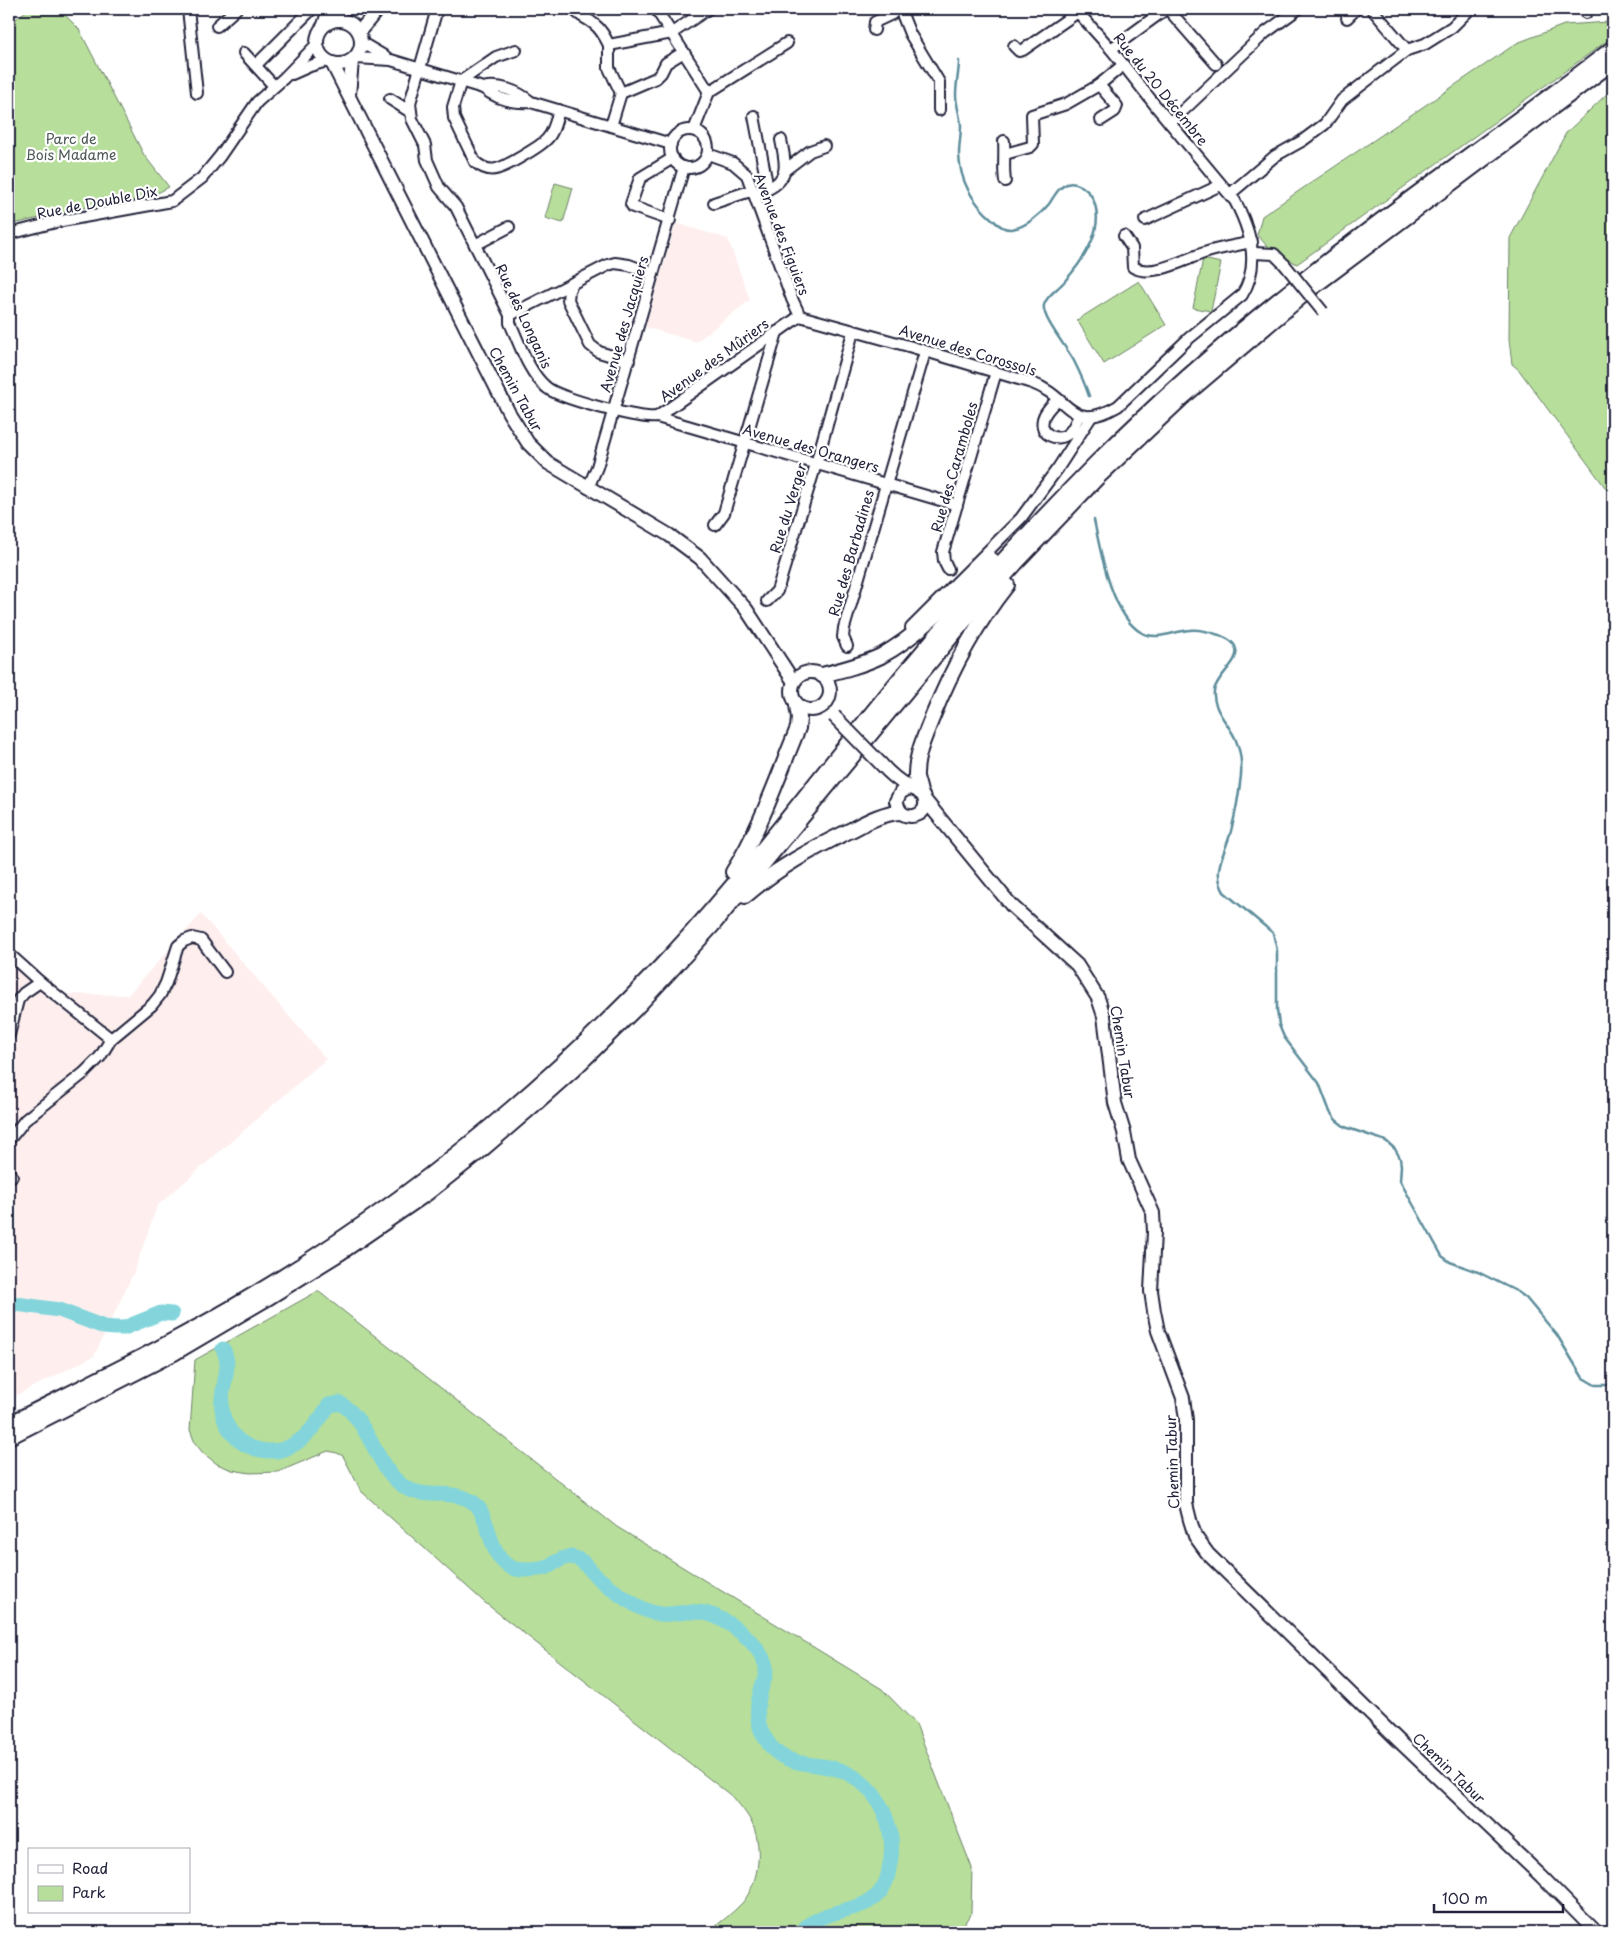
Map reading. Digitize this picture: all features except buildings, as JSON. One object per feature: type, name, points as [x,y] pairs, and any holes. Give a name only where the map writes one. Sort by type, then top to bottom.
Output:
[{"type":"highway","points":[[708,923],[909,669],[1007,555],[1103,457],[1175,389],[1301,281],[1613,48]]},
{"type":"highway","points":[[9,1437],[174,1353],[215,1329],[341,1252],[427,1193],[478,1152],[575,1068],[636,1008],[990,591],[1097,478],[1182,398],[1308,290],[1613,62]]},
{"type":"highway","points":[[918,793],[916,777],[924,737],[955,665],[997,598],[1036,552],[1100,486],[1219,371],[1237,350]]},
{"type":"highway","points":[[822,675],[849,669],[880,656],[907,640],[1018,535],[1060,500]]},
{"type":"highway","points":[[708,923],[714,896],[742,858],[762,816],[798,728],[797,705]]},
{"type":"highway","points":[[9,1424],[167,1345],[257,1294],[334,1244],[422,1181],[480,1136],[569,1057],[660,966],[708,923],[788,863],[872,819],[900,812]]},
{"type":"main road","points":[[372,9],[346,21],[333,21],[322,28],[318,34],[316,45],[320,54],[329,62],[339,65],[354,60],[360,37],[378,9]]},
{"type":"main road","points":[[346,21],[360,37]]},
{"type":"main road","name":"Chemin Tabur","points":[[350,95],[354,60]]},
{"type":"main road","name":"Chemin Tabur","points":[[329,62],[350,95],[516,427],[548,463],[669,535],[700,558],[741,604],[784,666],[797,679]]},
{"type":"main road","points":[[810,672],[822,675],[829,686],[830,692],[822,705],[808,710],[797,705],[791,693],[797,679],[810,672]]},
{"type":"main road","name":"Chemin Tabur","points":[[822,705],[892,775],[918,793],[1011,905],[1077,965],[1098,998],[1104,1016],[1115,1103],[1124,1132],[1129,1160],[1153,1214],[1151,1291],[1158,1331],[1183,1398],[1186,1420],[1186,1504],[1195,1536],[1215,1561],[1398,1740],[1541,1876],[1596,1932]]},
{"type":"main road","points":[[892,775],[897,787],[896,805],[900,812]]},
{"type":"main road","points":[[897,798],[904,790],[918,793],[921,812],[913,817]]},
{"type":"main road","name":"Chemin Tabur","points":[[900,812],[934,824],[951,833]]},
{"type":"street","points":[[187,9],[197,93]]},
{"type":"street","points":[[217,26],[236,9]]},
{"type":"street","points":[[256,65],[312,9]]},
{"type":"street","points":[[322,28],[328,9]]},
{"type":"street","points":[[336,9],[346,21]]},
{"type":"street","points":[[410,111],[410,103],[437,9]]},
{"type":"street","points":[[574,9],[581,17],[598,27],[609,44],[609,68],[621,92],[611,126]]},
{"type":"street","points":[[656,9],[709,92]]},
{"type":"street","points":[[609,44],[672,33],[708,9]]},
{"type":"street","points":[[874,30],[875,22],[892,14],[893,9]]},
{"type":"street","points":[[900,9],[910,34],[939,82],[941,92],[940,110]]},
{"type":"street","points":[[1112,49],[1167,9],[1216,64]]},
{"type":"street","points":[[1170,123],[1265,34],[1298,9]]},
{"type":"street","points":[[1347,18],[1356,9]]},
{"type":"street","points":[[1372,9],[1408,50]]},
{"type":"street","points":[[1230,194],[1276,156],[1302,141],[1325,124],[1342,100],[1408,50],[1425,44],[1452,27],[1470,9]]},
{"type":"street","name":"Rue du 20 Décembre","points":[[1014,46],[1019,51],[1024,50],[1077,10],[1112,49],[1170,123],[1230,194],[1244,217],[1254,253]]},
{"type":"street","points":[[360,37],[391,60]]},
{"type":"street","points":[[694,130],[709,92],[786,43]]},
{"type":"street","name":"Rue de Double Dix","points":[[9,234],[56,222],[172,201],[192,187],[210,168],[250,110],[316,45]]},
{"type":"street","points":[[516,50],[496,57],[461,81],[453,108],[454,118],[475,162],[481,167],[490,170],[498,169],[539,145],[548,139],[559,110]]},
{"type":"street","points":[[621,92],[656,78],[666,63],[684,52]]},
{"type":"street","points":[[244,53],[274,86]]},
{"type":"street","points":[[354,60],[391,60],[483,88],[498,87],[520,94],[531,102],[671,144]]},
{"type":"street","name":"Rue de Double Dix","points":[[284,78],[310,66],[329,62]]},
{"type":"street","points":[[1005,154],[1030,147],[1033,144],[1032,115],[1066,104],[1099,85],[1123,65]]},
{"type":"street","points":[[1099,85],[1118,106],[1115,111],[1101,120]]},
{"type":"street","points":[[390,99],[410,111]]},
{"type":"street","name":"Rue des Longanis","points":[[410,111],[425,145],[427,160],[439,187],[456,207],[510,315],[510,323],[532,371],[545,387],[559,395],[613,410]]},
{"type":"street","points":[[754,116],[768,189]]},
{"type":"street","points":[[694,130],[700,133],[707,142],[708,154],[701,164],[690,168],[684,167],[673,158],[671,144],[678,134],[694,130]]},
{"type":"street","points":[[781,140],[785,170]]},
{"type":"street","points":[[1004,141],[1005,154],[1003,166],[1005,181]]},
{"type":"street","points":[[714,203],[768,189],[778,184],[785,170],[810,151],[824,146]]},
{"type":"street","name":"Avenue des Figuiers","points":[[708,154],[738,166],[747,174],[792,299],[800,316]]},
{"type":"street","points":[[670,220],[633,207],[631,204],[640,178],[673,158]]},
{"type":"street","name":"Avenue des Jacquiers","points":[[588,488],[597,467],[629,361],[684,167]]},
{"type":"street","points":[[1145,220],[1221,185]]},
{"type":"street","points":[[475,245],[508,228]]},
{"type":"street","points":[[1124,236],[1132,248],[1133,267],[1140,270],[1175,266],[1201,254],[1252,242]]},
{"type":"street","points":[[1057,400],[1043,417],[1042,424],[1045,432],[1050,436],[1060,437],[1067,435],[1079,416],[1091,417],[1105,414],[1118,406],[1188,339],[1242,295],[1251,276],[1254,253],[1274,254],[1285,264],[1323,312]]},
{"type":"street","points":[[510,315],[608,265],[616,263],[629,265],[653,274]]},
{"type":"street","points":[[573,284],[569,290],[568,300],[587,340],[599,352],[629,361]]},
{"type":"street","name":"Avenue des Mûriers","points":[[613,410],[649,418],[657,417],[800,316]]},
{"type":"street","name":"Avenue des Corossols","points":[[800,316],[1042,387],[1079,416]]},
{"type":"street","points":[[715,525],[724,513],[777,332]]},
{"type":"street","name":"Rue du Verger","points":[[767,601],[777,591],[816,464],[853,332]]},
{"type":"street","name":"Rue des Barbadines","points":[[847,646],[843,637],[844,628],[925,352]]},
{"type":"street","name":"Rue des Caramboles","points":[[948,569],[944,561],[943,552],[996,372]]},
{"type":"street","name":"Avenue des Orangers","points":[[657,417],[957,505]]},
{"type":"street","points":[[880,656],[924,617],[1021,518],[1058,468],[1091,417]]},
{"type":"street","points":[[9,1140],[25,1120],[84,1073],[100,1057],[111,1039],[152,1005],[160,995],[178,946],[184,941],[192,938],[201,940],[225,972]]},
{"type":"street","points":[[9,954],[40,982],[111,1039]]},
{"type":"street","points":[[9,1035],[18,1000],[24,993],[40,982]]},
{"type":"shaded area","points":[[676,223],[728,239],[750,300],[696,342],[645,327]]},
{"type":"shaded area","points":[[201,914],[326,1059],[157,1206],[134,1272],[94,1356],[9,1399],[9,955],[58,995],[128,995]]},
{"type":"green space","name":"Parc de Bois Madame","points":[[28,9],[59,9],[79,29],[144,155],[169,187],[148,198],[91,206],[9,225],[9,25]]},
{"type":"green space","points":[[1613,19],[1613,46],[1607,41],[1297,264],[1268,247],[1257,235],[1262,216],[1517,43],[1564,25],[1609,22]]},
{"type":"green space","points":[[1613,88],[1613,498],[1519,370],[1512,364],[1509,340],[1510,238],[1566,133]]},
{"type":"green space","points":[[555,183],[573,188],[563,223],[545,218]]},
{"type":"green space","points":[[1203,259],[1221,263],[1211,311],[1193,308]]},
{"type":"green space","points":[[1139,281],[1166,325],[1104,364],[1077,320]]},
{"type":"green space","points":[[318,1291],[617,1527],[882,1689],[916,1724],[972,1868],[971,1913],[959,1932],[707,1932],[743,1902],[752,1886],[757,1868],[758,1849],[755,1831],[749,1817],[734,1798],[484,1602],[361,1491],[343,1456],[328,1451],[278,1472],[250,1473],[232,1470],[217,1464],[203,1453],[195,1443],[190,1430],[195,1360]]},
{"type":"waterway","points":[[959,61],[956,95],[961,125],[960,165],[965,183],[979,206],[1001,227],[1012,229],[1023,226],[1037,216],[1064,185],[1071,183],[1081,186],[1092,197],[1096,208],[1097,220],[1091,243],[1078,264],[1044,305],[1047,317],[1074,361],[1089,396]]},
{"type":"waterway","points":[[1094,520],[1109,582],[1123,613],[1132,625],[1142,633],[1154,636],[1190,630],[1205,631],[1219,635],[1232,642],[1235,646],[1235,659],[1219,680],[1214,691],[1215,704],[1237,742],[1241,765],[1236,810],[1219,869],[1220,884],[1224,892],[1273,933],[1277,950],[1277,1010],[1279,1025],[1284,1037],[1319,1083],[1330,1112],[1336,1120],[1345,1127],[1386,1141],[1395,1149],[1400,1158],[1400,1181],[1442,1256],[1450,1262],[1478,1272],[1526,1298],[1557,1335],[1583,1378],[1595,1385],[1613,1385]]},
{"type":"waterway","points":[[9,1303],[59,1310],[104,1327],[115,1328],[124,1328],[161,1313],[172,1314]]},
{"type":"waterway","points":[[223,1349],[227,1368],[222,1410],[225,1421],[232,1433],[239,1441],[248,1446],[268,1451],[288,1448],[297,1443],[312,1429],[329,1405],[340,1403],[359,1422],[367,1433],[379,1458],[395,1479],[406,1488],[424,1494],[462,1497],[478,1507],[486,1522],[494,1548],[504,1563],[512,1568],[524,1570],[541,1569],[563,1558],[575,1558],[584,1563],[613,1590],[643,1609],[658,1614],[707,1613],[730,1624],[750,1640],[762,1656],[766,1667],[759,1699],[758,1715],[761,1730],[769,1744],[783,1757],[800,1763],[838,1769],[859,1781],[870,1790],[878,1801],[889,1827],[891,1855],[887,1878],[881,1891],[864,1904],[824,1916],[814,1921],[805,1928],[805,1932]]}]
